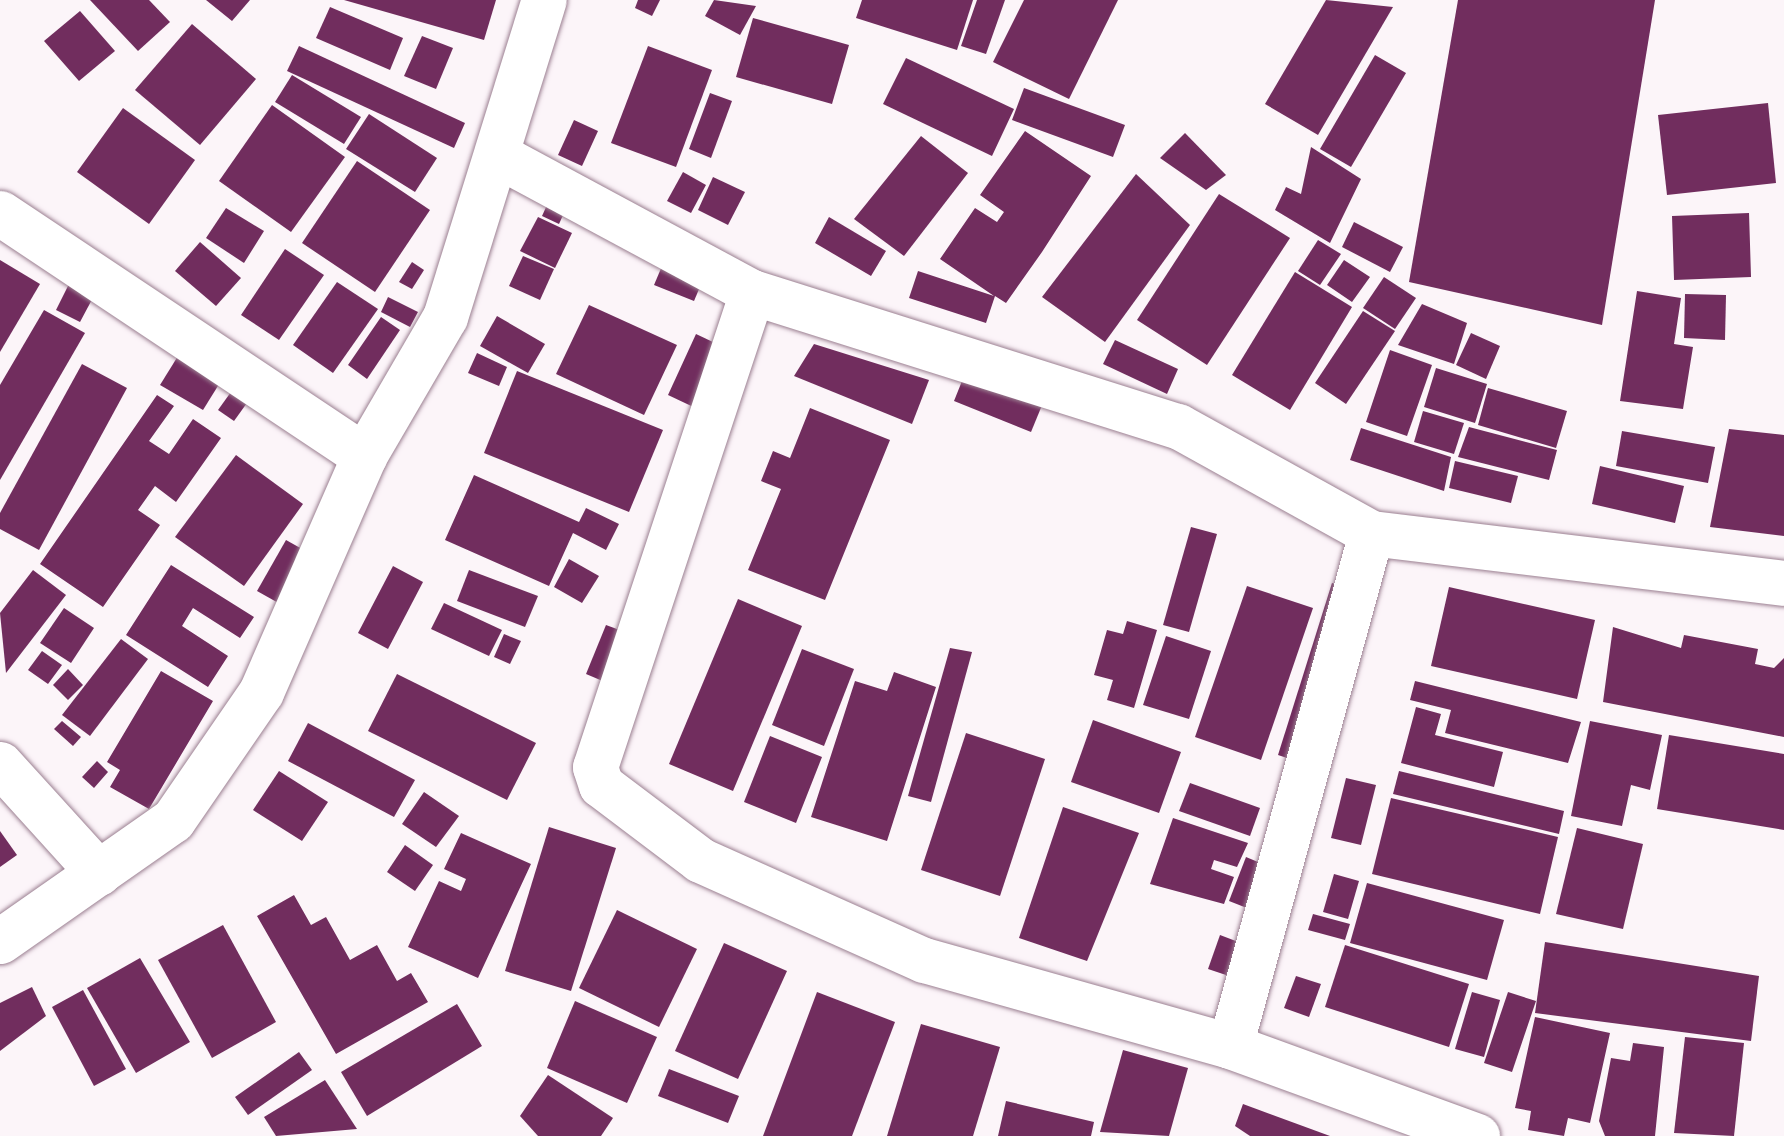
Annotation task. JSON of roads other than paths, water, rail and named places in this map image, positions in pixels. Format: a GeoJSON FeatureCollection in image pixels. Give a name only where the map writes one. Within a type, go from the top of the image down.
{"type":"FeatureCollection","features":[{"type":"Feature","properties":{"kind":"street"},"geometry":{"type":"LineString","coordinates":[[0,941],[173,820],[261,692],[364,456],[446,317],[501,157],[544,0]]}},
{"type":"Feature","properties":{"kind":"street"},"geometry":{"type":"LineString","coordinates":[[501,157],[752,292],[1178,426],[1371,533],[1784,583]]}},
{"type":"Feature","properties":{"kind":"street"},"geometry":{"type":"LineString","coordinates":[[0,213],[364,456]]}},
{"type":"Feature","properties":{"kind":"street"},"geometry":{"type":"LineString","coordinates":[[752,292],[595,766],[601,785],[700,860],[924,960],[1230,1046],[1477,1136]]}},
{"type":"Feature","properties":{"kind":"street"},"geometry":{"type":"LineString","coordinates":[[1230,1046],[1371,533]]}},
{"type":"Feature","properties":{"kind":"street"},"geometry":{"type":"LineString","coordinates":[[0,764],[98,873]]}}]}
